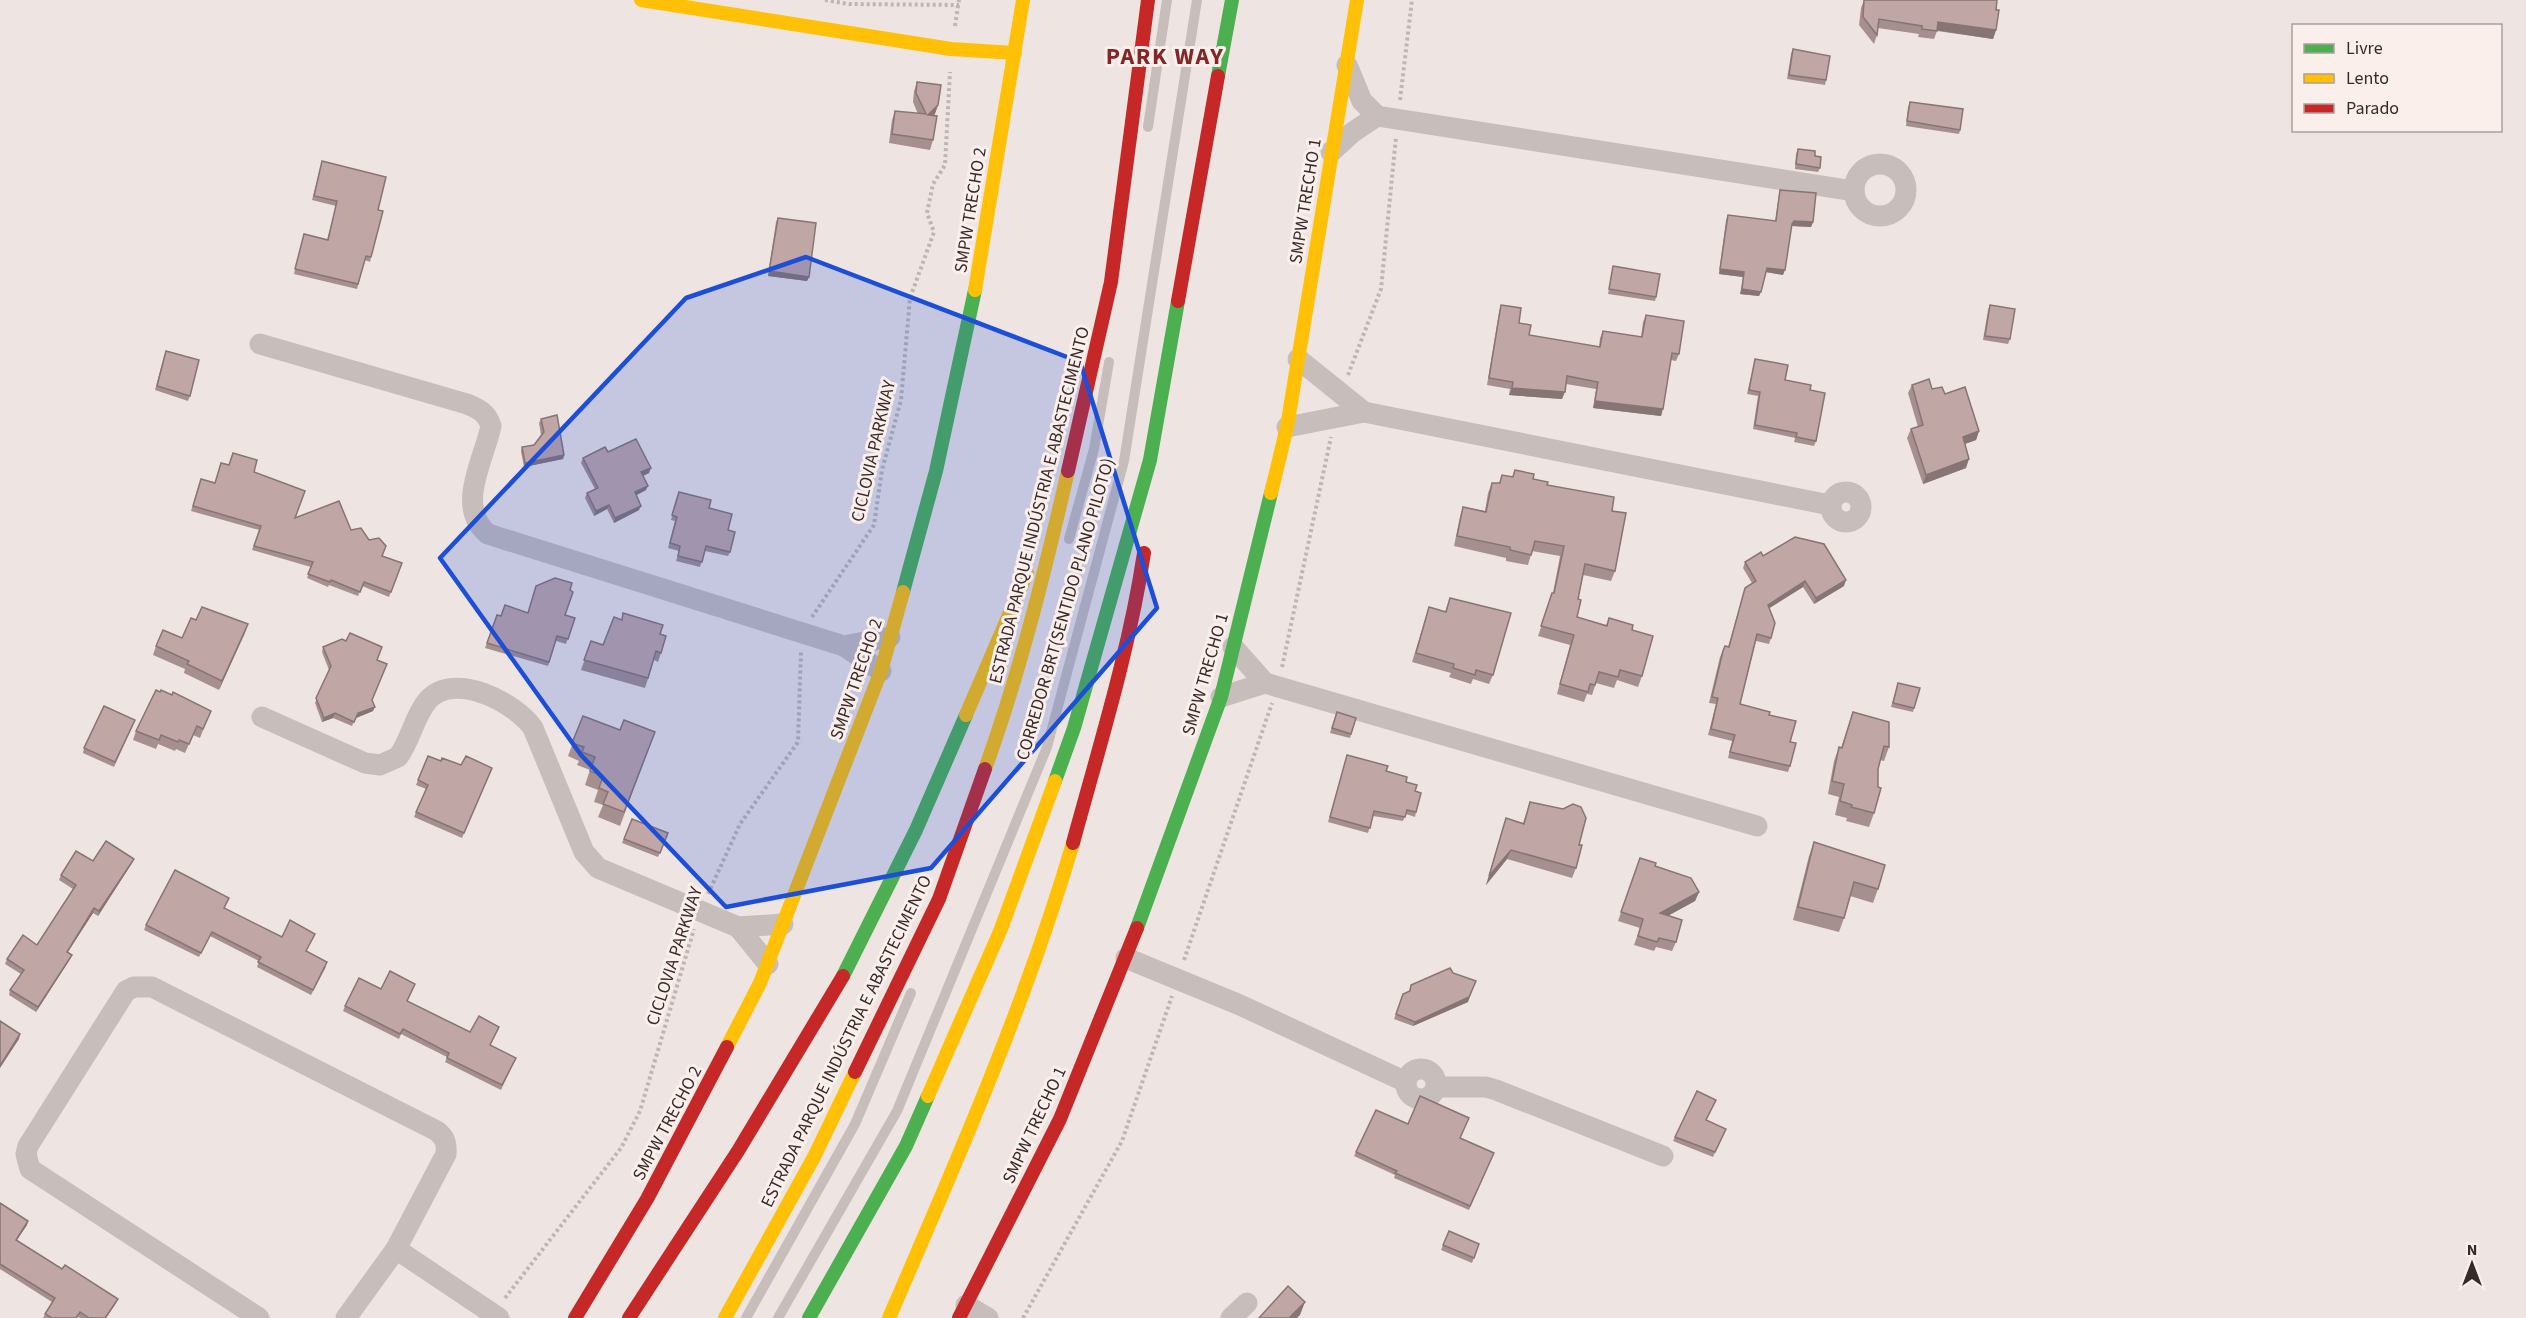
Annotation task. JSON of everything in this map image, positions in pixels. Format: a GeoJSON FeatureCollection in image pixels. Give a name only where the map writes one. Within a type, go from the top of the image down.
{"type":"FeatureCollection","features":[{"type":"Feature","properties":{"kind":"main road"},"geometry":{"type":"LineString","coordinates":[[640,0],[951,49],[1015,53]]}},
{"type":"Feature","properties":{"kind":"main road","name":"SMPW TRECHO 2"},"geometry":{"type":"LineString","coordinates":[[575,1318],[647,1199],[768,964],[881,671],[936,471],[970,318],[1023,0]]}},
{"type":"Feature","properties":{"kind":"main road","name":"ESTRADA PARQUE INDÚSTRIA E ABASTECIMENTO"},"geometry":{"type":"LineString","coordinates":[[725,1318],[814,1158],[939,899],[1007,708],[1052,541],[1111,282],[1148,0]]}},
{"type":"Feature","properties":{"kind":"main road"},"geometry":{"type":"LineString","coordinates":[[809,1318],[906,1146],[1001,929],[1074,728],[1150,460],[1232,0]]}},
{"type":"Feature","properties":{"kind":"main road","name":"SMPW TRECHO 1"},"geometry":{"type":"LineString","coordinates":[[963,1312],[1060,1119],[1126,958],[1221,697],[1287,427],[1357,0]]}},
{"type":"Feature","properties":{"kind":"main road"},"geometry":{"type":"LineString","coordinates":[[1148,515],[1150,460]]}},
{"type":"Feature","properties":{"kind":"main road"},"geometry":{"type":"LineString","coordinates":[[889,1318],[942,1196],[1023,991],[1072,846],[1120,670],[1137,598],[1146,536]]}},
{"type":"Feature","properties":{"kind":"main road"},"geometry":{"type":"LineString","coordinates":[[629,1318],[777,1090],[842,978],[917,829],[953,750],[1027,573],[1052,541]]}},
{"type":"Feature","properties":{"kind":"street"},"geometry":{"type":"LineString","coordinates":[[1346,62],[1362,101],[1377,116],[1854,191]]}},
{"type":"Feature","properties":{"kind":"street"},"geometry":{"type":"LineString","coordinates":[[1331,152],[1353,132],[1377,116]]}},
{"type":"Feature","properties":{"kind":"street"},"geometry":{"type":"LineString","coordinates":[[260,344],[467,404],[482,411],[489,419],[491,426],[471,503],[473,516],[478,526],[488,534],[844,646],[881,671]]}},
{"type":"Feature","properties":{"kind":"street"},"geometry":{"type":"LineString","coordinates":[[1298,359],[1364,412]]}},
{"type":"Feature","properties":{"kind":"street"},"geometry":{"type":"LineString","coordinates":[[1287,427],[1364,412],[1830,504]]}},
{"type":"Feature","properties":{"kind":"street"},"geometry":{"type":"LineString","coordinates":[[844,646],[890,637]]}},
{"type":"Feature","properties":{"kind":"street"},"geometry":{"type":"LineString","coordinates":[[1233,647],[1265,683],[1757,826]]}},
{"type":"Feature","properties":{"kind":"street"},"geometry":{"type":"LineString","coordinates":[[1221,697],[1265,683]]}},
{"type":"Feature","properties":{"kind":"street"},"geometry":{"type":"LineString","coordinates":[[262,717],[365,763],[380,765],[398,757],[423,706],[435,693],[460,688],[482,692],[509,706],[526,718],[533,728],[576,833],[590,860],[598,868],[738,927],[783,924]]}},
{"type":"Feature","properties":{"kind":"street"},"geometry":{"type":"LineString","coordinates":[[738,927],[768,964]]}},
{"type":"Feature","properties":{"kind":"street"},"geometry":{"type":"LineString","coordinates":[[1126,958],[1240,1005],[1406,1082],[1412,1072],[1424,1069],[1434,1075],[1437,1087],[1486,1087],[1496,1090],[1663,1156]]}},
{"type":"Feature","properties":{"kind":"street"},"geometry":{"type":"LineString","coordinates":[[259,1318],[30,1169],[27,1161],[28,1146],[126,991],[134,987],[152,987],[437,1131],[444,1137],[447,1145],[446,1154],[396,1248],[346,1318]]}},
{"type":"Feature","properties":{"kind":"street"},"geometry":{"type":"LineString","coordinates":[[396,1248],[496,1316]]}},
{"type":"Feature","properties":{"kind":"street"},"geometry":{"type":"LineString","coordinates":[[1231,1318],[1247,1303]]}},
{"type":"Feature","properties":{"kind":"street"},"geometry":{"type":"LineString","coordinates":[[963,1312],[988,1318]]}},
{"type":"Feature","properties":{"kind":"lane"},"geometry":{"type":"LineString","coordinates":[[1146,135],[1167,0]]}},
{"type":"Feature","properties":{"kind":"lane","name":"CORREDOR BRT(SENTIDO PLANO PILOTO)"},"geometry":{"type":"LineString","coordinates":[[778,1318],[897,1111],[1047,747],[1124,461],[1197,0]]}},
{"type":"Feature","properties":{"kind":"lane"},"geometry":{"type":"LineString","coordinates":[[1120,297],[1124,274]]}},
{"type":"Feature","properties":{"kind":"lane"},"geometry":{"type":"LineString","coordinates":[[1067,546],[1094,449],[1110,356]]}},
{"type":"Feature","properties":{"kind":"lane"},"geometry":{"type":"LineString","coordinates":[[945,915],[1036,645]]}},
{"type":"Feature","properties":{"kind":"lane"},"geometry":{"type":"LineString","coordinates":[[746,1318],[855,1124],[918,977]]}},
{"type":"Feature","properties":{"kind":"path"},"geometry":{"type":"LineString","coordinates":[[825,0],[849,4],[959,3]]}},
{"type":"Feature","properties":{"kind":"path","name":"CICLOVIA PARKWAY"},"geometry":{"type":"LineString","coordinates":[[496,1316],[621,1148],[640,1111],[699,912],[740,824],[798,742],[802,633],[874,525],[882,470],[901,400],[910,298],[934,232],[927,213],[933,184],[945,165],[951,49],[959,3]]}},
{"type":"Feature","properties":{"kind":"highlighted area"},"geometry":{"type":"Polygon","coordinates":[[[806,257],[1080,362],[1157,608],[931,868],[726,907],[581,755],[440,558],[686,298],[806,257]]]}},
{"type":"Feature","properties":{"kind":"building"},"geometry":{"type":"Polygon","coordinates":[[[1864,0],[1997,0],[1996,10],[1999,10],[1996,30],[1938,22],[1937,31],[1922,29],[1922,26],[1879,19],[1877,35],[1863,17],[1864,0]]]}},
{"type":"Feature","properties":{"kind":"building"},"geometry":{"type":"Polygon","coordinates":[[[1793,49],[1830,56],[1826,80],[1789,75],[1793,49]]]}},
{"type":"Feature","properties":{"kind":"building"},"geometry":{"type":"Polygon","coordinates":[[[917,82],[941,85],[938,105],[928,115],[937,116],[933,140],[892,134],[895,111],[926,114],[916,93],[917,82]]]}},
{"type":"Feature","properties":{"kind":"building"},"geometry":{"type":"Polygon","coordinates":[[[1910,102],[1963,109],[1960,130],[1907,121],[1910,102]]]}},
{"type":"Feature","properties":{"kind":"building"},"geometry":{"type":"Polygon","coordinates":[[[1798,149],[1815,151],[1815,156],[1821,157],[1820,168],[1796,164],[1798,149]]]}},
{"type":"Feature","properties":{"kind":"building"},"geometry":{"type":"Polygon","coordinates":[[[322,161],[386,177],[378,210],[383,211],[371,257],[366,256],[358,284],[295,269],[304,234],[328,240],[337,201],[314,196],[322,161]]]}},
{"type":"Feature","properties":{"kind":"building"},"geometry":{"type":"Polygon","coordinates":[[[1780,190],[1816,193],[1813,222],[1794,221],[1792,224],[1785,270],[1767,268],[1761,292],[1742,289],[1744,272],[1720,269],[1728,215],[1776,221],[1780,190]]]}},
{"type":"Feature","properties":{"kind":"building"},"geometry":{"type":"Polygon","coordinates":[[[778,218],[816,223],[809,277],[769,271],[778,218]]]}},
{"type":"Feature","properties":{"kind":"building"},"geometry":{"type":"Polygon","coordinates":[[[1613,266],[1660,274],[1656,297],[1609,289],[1613,266]]]}},
{"type":"Feature","properties":{"kind":"building"},"geometry":{"type":"Polygon","coordinates":[[[1501,305],[1521,308],[1519,323],[1531,325],[1529,335],[1600,347],[1603,331],[1642,337],[1646,315],[1684,321],[1679,354],[1672,353],[1663,409],[1595,401],[1598,382],[1567,376],[1565,392],[1512,388],[1513,382],[1489,378],[1501,305]]]}},
{"type":"Feature","properties":{"kind":"building"},"geometry":{"type":"Polygon","coordinates":[[[1990,305],[2015,309],[2010,339],[1985,336],[1990,305]]]}},
{"type":"Feature","properties":{"kind":"building"},"geometry":{"type":"Polygon","coordinates":[[[166,351],[199,360],[190,396],[157,386],[166,351]]]}},
{"type":"Feature","properties":{"kind":"building"},"geometry":{"type":"Polygon","coordinates":[[[1755,359],[1788,365],[1785,380],[1811,385],[1810,390],[1825,393],[1816,441],[1796,437],[1797,433],[1755,425],[1760,392],[1749,390],[1755,359]]]}},
{"type":"Feature","properties":{"kind":"building"},"geometry":{"type":"Polygon","coordinates":[[[1929,379],[1932,389],[1942,387],[1945,394],[1965,387],[1979,431],[1963,437],[1969,459],[1926,475],[1911,429],[1923,425],[1912,385],[1929,379]]]}},
{"type":"Feature","properties":{"kind":"building"},"geometry":{"type":"Polygon","coordinates":[[[557,415],[564,455],[525,463],[522,447],[534,445],[544,432],[541,419],[557,415]]]}},
{"type":"Feature","properties":{"kind":"building"},"geometry":{"type":"Polygon","coordinates":[[[636,439],[651,468],[641,472],[648,486],[635,492],[641,506],[615,518],[609,505],[596,511],[587,493],[598,488],[583,458],[605,447],[608,452],[636,439]]]}},
{"type":"Feature","properties":{"kind":"building"},"geometry":{"type":"Polygon","coordinates":[[[233,453],[257,460],[254,472],[305,491],[295,518],[339,501],[351,530],[361,528],[369,540],[379,538],[386,546],[382,556],[402,563],[391,592],[364,582],[360,592],[331,580],[330,582],[308,574],[313,562],[254,546],[261,526],[193,506],[201,479],[215,483],[221,463],[229,465],[233,453]]]}},
{"type":"Feature","properties":{"kind":"building"},"geometry":{"type":"Polygon","coordinates":[[[1515,470],[1534,474],[1533,479],[1548,482],[1547,485],[1614,497],[1612,511],[1626,513],[1615,571],[1585,564],[1577,617],[1607,626],[1609,618],[1633,625],[1632,630],[1653,636],[1642,676],[1620,670],[1618,677],[1599,672],[1595,685],[1590,684],[1588,692],[1560,684],[1574,635],[1541,626],[1552,593],[1554,593],[1564,546],[1535,541],[1531,555],[1510,550],[1510,547],[1457,536],[1463,507],[1486,512],[1492,483],[1500,483],[1502,475],[1513,477],[1515,470]]]}},
{"type":"Feature","properties":{"kind":"building"},"geometry":{"type":"Polygon","coordinates":[[[679,492],[711,500],[709,508],[732,514],[728,530],[735,532],[730,552],[706,546],[702,562],[678,556],[680,546],[670,543],[677,517],[672,515],[679,492]]]}},
{"type":"Feature","properties":{"kind":"building"},"geometry":{"type":"Polygon","coordinates":[[[1795,537],[1824,544],[1846,580],[1816,598],[1805,581],[1768,605],[1775,623],[1771,638],[1757,634],[1740,704],[1770,712],[1769,715],[1796,721],[1790,742],[1796,743],[1790,766],[1730,752],[1735,735],[1711,729],[1718,698],[1712,697],[1723,651],[1725,646],[1729,647],[1745,588],[1756,581],[1745,562],[1761,552],[1763,556],[1795,537]]]}},
{"type":"Feature","properties":{"kind":"building"},"geometry":{"type":"Polygon","coordinates":[[[555,578],[572,583],[570,590],[573,592],[565,615],[575,618],[568,639],[557,636],[549,662],[487,643],[497,615],[501,616],[505,605],[528,613],[536,586],[555,578]]]}},
{"type":"Feature","properties":{"kind":"building"},"geometry":{"type":"Polygon","coordinates":[[[1450,598],[1511,613],[1493,675],[1476,670],[1475,675],[1453,668],[1454,664],[1416,653],[1429,607],[1446,612],[1450,598]]]}},
{"type":"Feature","properties":{"kind":"building"},"geometry":{"type":"Polygon","coordinates":[[[202,607],[248,624],[222,681],[187,664],[189,661],[156,646],[163,630],[182,638],[191,618],[196,620],[202,607]]]}},
{"type":"Feature","properties":{"kind":"building"},"geometry":{"type":"Polygon","coordinates":[[[623,613],[663,625],[660,634],[666,636],[661,653],[656,651],[648,678],[584,660],[591,641],[603,645],[614,617],[622,620],[623,613]]]}},
{"type":"Feature","properties":{"kind":"building"},"geometry":{"type":"Polygon","coordinates":[[[350,633],[382,647],[377,660],[387,664],[372,700],[375,707],[358,713],[354,722],[335,713],[324,718],[316,698],[331,666],[323,647],[342,639],[346,641],[350,633]]]}},
{"type":"Feature","properties":{"kind":"building"},"geometry":{"type":"Polygon","coordinates":[[[1898,683],[1920,688],[1914,708],[1893,703],[1898,683]]]}},
{"type":"Feature","properties":{"kind":"building"},"geometry":{"type":"Polygon","coordinates":[[[156,690],[172,695],[173,692],[211,711],[203,729],[197,726],[189,744],[161,735],[159,740],[136,731],[156,690]]]}},
{"type":"Feature","properties":{"kind":"building"},"geometry":{"type":"Polygon","coordinates":[[[104,706],[135,720],[115,762],[84,748],[104,706]]]}},
{"type":"Feature","properties":{"kind":"building"},"geometry":{"type":"Polygon","coordinates":[[[1337,712],[1356,718],[1351,734],[1332,728],[1337,712]]]}},
{"type":"Feature","properties":{"kind":"building"},"geometry":{"type":"Polygon","coordinates":[[[1853,712],[1889,722],[1889,747],[1884,746],[1878,769],[1878,787],[1881,788],[1874,813],[1851,807],[1852,805],[1840,801],[1844,784],[1832,781],[1839,747],[1842,748],[1853,712]]]}},
{"type":"Feature","properties":{"kind":"building"},"geometry":{"type":"Polygon","coordinates":[[[583,716],[620,730],[624,720],[655,732],[624,812],[603,804],[608,792],[599,788],[603,776],[590,771],[595,757],[582,752],[584,747],[572,743],[583,716]]]}},
{"type":"Feature","properties":{"kind":"building"},"geometry":{"type":"Polygon","coordinates":[[[1347,755],[1388,766],[1386,771],[1407,777],[1406,782],[1417,785],[1415,791],[1421,793],[1416,812],[1407,810],[1405,817],[1374,811],[1370,828],[1330,817],[1347,755]]]}},
{"type":"Feature","properties":{"kind":"building"},"geometry":{"type":"Polygon","coordinates":[[[428,756],[461,765],[466,756],[492,768],[464,833],[416,812],[428,785],[418,780],[428,756]]]}},
{"type":"Feature","properties":{"kind":"building"},"geometry":{"type":"Polygon","coordinates":[[[1530,802],[1563,809],[1573,804],[1581,807],[1586,818],[1576,868],[1511,850],[1489,876],[1506,818],[1524,824],[1530,802]]]}},
{"type":"Feature","properties":{"kind":"building"},"geometry":{"type":"Polygon","coordinates":[[[632,819],[668,833],[660,853],[624,839],[632,819]]]}},
{"type":"Feature","properties":{"kind":"building"},"geometry":{"type":"Polygon","coordinates":[[[106,841],[134,859],[99,911],[94,908],[67,952],[72,955],[38,1007],[10,990],[24,970],[7,959],[23,935],[37,945],[76,885],[61,875],[76,851],[93,861],[106,841]]]}},
{"type":"Feature","properties":{"kind":"building"},"geometry":{"type":"Polygon","coordinates":[[[1814,842],[1885,865],[1878,889],[1854,882],[1844,918],[1798,907],[1814,842]]]}},
{"type":"Feature","properties":{"kind":"building"},"geometry":{"type":"Polygon","coordinates":[[[1640,858],[1656,863],[1655,866],[1691,878],[1699,892],[1660,913],[1682,920],[1676,942],[1659,938],[1657,942],[1638,936],[1643,919],[1621,912],[1640,858]]]}},
{"type":"Feature","properties":{"kind":"building"},"geometry":{"type":"Polygon","coordinates":[[[175,870],[229,898],[224,908],[282,937],[290,920],[315,934],[306,951],[327,962],[313,990],[258,962],[261,957],[212,932],[201,953],[146,925],[175,870]]]}},
{"type":"Feature","properties":{"kind":"building"},"geometry":{"type":"Polygon","coordinates":[[[1450,968],[1453,973],[1476,981],[1469,997],[1415,1022],[1396,1014],[1403,994],[1410,991],[1411,985],[1450,968]]]}},
{"type":"Feature","properties":{"kind":"building"},"geometry":{"type":"Polygon","coordinates":[[[390,971],[415,984],[407,1001],[470,1032],[479,1016],[499,1027],[490,1045],[516,1058],[502,1085],[447,1058],[449,1053],[403,1029],[400,1034],[345,1006],[359,978],[381,989],[390,971]]]}},
{"type":"Feature","properties":{"kind":"building"},"geometry":{"type":"Polygon","coordinates":[[[0,1021],[20,1034],[0,1066],[0,1021]]]}},
{"type":"Feature","properties":{"kind":"building"},"geometry":{"type":"Polygon","coordinates":[[[1697,1091],[1716,1100],[1706,1120],[1726,1129],[1715,1152],[1675,1137],[1697,1091]]]}},
{"type":"Feature","properties":{"kind":"building"},"geometry":{"type":"Polygon","coordinates":[[[1420,1096],[1469,1118],[1460,1138],[1494,1153],[1470,1206],[1395,1173],[1397,1171],[1356,1152],[1376,1110],[1408,1124],[1420,1096]]]}},
{"type":"Feature","properties":{"kind":"building"},"geometry":{"type":"Polygon","coordinates":[[[0,1203],[28,1221],[16,1240],[62,1269],[65,1265],[118,1299],[105,1318],[89,1318],[80,1312],[76,1318],[52,1318],[45,1314],[55,1298],[0,1264],[0,1203]]]}},
{"type":"Feature","properties":{"kind":"building"},"geometry":{"type":"Polygon","coordinates":[[[1449,1231],[1479,1244],[1474,1258],[1443,1245],[1449,1231]]]}},
{"type":"Feature","properties":{"kind":"building"},"geometry":{"type":"Polygon","coordinates":[[[1288,1286],[1305,1302],[1289,1318],[1259,1318],[1288,1286]]]}},
{"type":"Feature","properties":{"kind":"traffic: fast"},"geometry":{"type":"LineString","coordinates":[[1218,76],[1232,0]]}},
{"type":"Feature","properties":{"kind":"traffic: fast"},"geometry":{"type":"LineString","coordinates":[[903,592],[936,471],[975,290]]}},
{"type":"Feature","properties":{"kind":"traffic: fast"},"geometry":{"type":"LineString","coordinates":[[1055,781],[1074,728],[1150,460],[1178,301]]}},
{"type":"Feature","properties":{"kind":"traffic: fast"},"geometry":{"type":"LineString","coordinates":[[1137,928],[1221,697],[1271,493]]}},
{"type":"Feature","properties":{"kind":"traffic: fast"},"geometry":{"type":"LineString","coordinates":[[843,976],[916,830],[966,715]]}},
{"type":"Feature","properties":{"kind":"traffic: fast"},"geometry":{"type":"LineString","coordinates":[[809,1318],[906,1146],[928,1096]]}},
{"type":"Feature","properties":{"kind":"traffic: slow"},"geometry":{"type":"LineString","coordinates":[[641,0],[951,49],[1015,53]]}},
{"type":"Feature","properties":{"kind":"traffic: slow"},"geometry":{"type":"LineString","coordinates":[[975,290],[1023,0]]}},
{"type":"Feature","properties":{"kind":"traffic: slow"},"geometry":{"type":"LineString","coordinates":[[1271,493],[1287,427],[1357,0]]}},
{"type":"Feature","properties":{"kind":"traffic: slow"},"geometry":{"type":"LineString","coordinates":[[985,769],[1010,696],[1031,621],[1068,471]]}},
{"type":"Feature","properties":{"kind":"traffic: slow"},"geometry":{"type":"LineString","coordinates":[[966,715],[1027,573]]}},
{"type":"Feature","properties":{"kind":"traffic: slow"},"geometry":{"type":"LineString","coordinates":[[727,1047],[760,983],[881,671],[903,592]]}},
{"type":"Feature","properties":{"kind":"traffic: slow"},"geometry":{"type":"LineString","coordinates":[[928,1096],[1001,929],[1055,781]]}},
{"type":"Feature","properties":{"kind":"traffic: slow"},"geometry":{"type":"LineString","coordinates":[[889,1318],[988,1084],[1033,964],[1073,843]]}},
{"type":"Feature","properties":{"kind":"traffic: slow"},"geometry":{"type":"LineString","coordinates":[[725,1318],[814,1157],[855,1072]]}},
{"type":"Feature","properties":{"kind":"traffic: jam"},"geometry":{"type":"LineString","coordinates":[[1068,471],[1111,282],[1148,0]]}},
{"type":"Feature","properties":{"kind":"traffic: jam"},"geometry":{"type":"LineString","coordinates":[[1178,301],[1218,76]]}},
{"type":"Feature","properties":{"kind":"traffic: jam"},"geometry":{"type":"LineString","coordinates":[[1073,843],[1122,663],[1144,553]]}},
{"type":"Feature","properties":{"kind":"traffic: jam"},"geometry":{"type":"LineString","coordinates":[[855,1072],[939,899],[985,769]]}},
{"type":"Feature","properties":{"kind":"traffic: jam"},"geometry":{"type":"LineString","coordinates":[[959,1318],[1060,1119],[1137,928]]}},
{"type":"Feature","properties":{"kind":"traffic: jam"},"geometry":{"type":"LineString","coordinates":[[629,1318],[738,1151],[843,976]]}},
{"type":"Feature","properties":{"kind":"traffic: jam"},"geometry":{"type":"LineString","coordinates":[[575,1318],[647,1199],[727,1047]]}},
{"type":"Feature","properties":{"kind":"district","name":"PARK WAY"},"geometry":{"type":"Point","coordinates":[1165,56]}}]}
